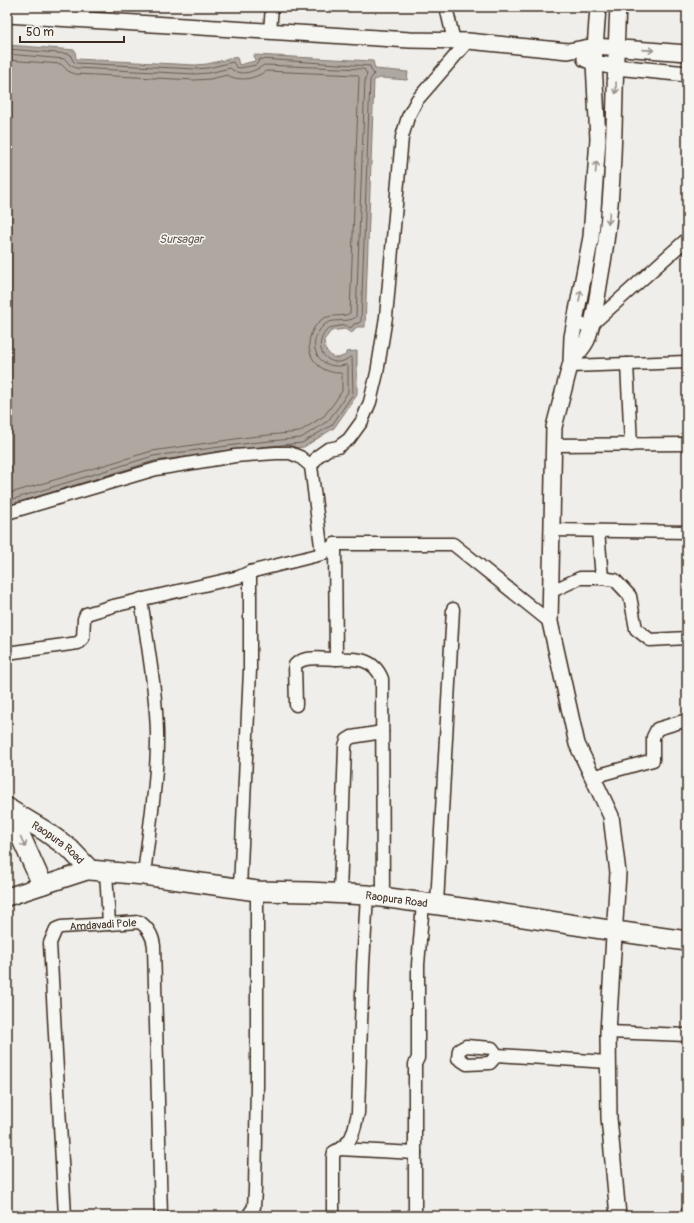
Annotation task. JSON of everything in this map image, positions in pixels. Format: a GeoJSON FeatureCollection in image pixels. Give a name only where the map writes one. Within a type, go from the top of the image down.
{"type":"FeatureCollection","features":[{"type":"Feature","properties":{"kind":"main road","name":"Raopura Road"},"geometry":{"type":"LineString","coordinates":[[8,808],[45,831],[98,871],[144,875],[248,890],[375,896],[616,932],[687,941]]}},
{"type":"Feature","properties":{"kind":"main road"},"geometry":{"type":"LineString","coordinates":[[8,808],[42,884]]}},
{"type":"Feature","properties":{"kind":"main road"},"geometry":{"type":"LineString","coordinates":[[7,897],[42,884],[98,871]]}},
{"type":"Feature","properties":{"kind":"street"},"geometry":{"type":"LineString","coordinates":[[270,31],[272,7]]}},
{"type":"Feature","properties":{"kind":"street"},"geometry":{"type":"LineString","coordinates":[[446,7],[461,41]]}},
{"type":"Feature","properties":{"kind":"street"},"geometry":{"type":"LineString","coordinates":[[598,7],[594,63],[598,139],[591,237],[576,323],[572,337],[571,364],[554,428],[550,622],[577,744],[611,816],[618,873],[616,932],[608,1032],[609,1118],[618,1216]]}},
{"type":"Feature","properties":{"kind":"street"},"geometry":{"type":"LineString","coordinates":[[571,364],[586,341],[595,307],[606,244],[611,187],[618,7]]}},
{"type":"Feature","properties":{"kind":"street"},"geometry":{"type":"LineString","coordinates":[[7,15],[50,12],[270,31],[410,40],[461,41],[568,51],[595,46],[687,53]]}},
{"type":"Feature","properties":{"kind":"street"},"geometry":{"type":"LineString","coordinates":[[322,554],[311,466],[318,456],[328,449],[338,447],[349,439],[362,421],[369,406],[377,374],[386,317],[402,137],[408,117],[417,100],[461,41]]}},
{"type":"Feature","properties":{"kind":"street"},"geometry":{"type":"LineString","coordinates":[[568,51],[594,63],[616,67],[687,74]]}},
{"type":"Feature","properties":{"kind":"street"},"geometry":{"type":"LineString","coordinates":[[590,326],[687,239]]}},
{"type":"Feature","properties":{"kind":"street"},"geometry":{"type":"LineString","coordinates":[[576,323],[590,326]]}},
{"type":"Feature","properties":{"kind":"street"},"geometry":{"type":"LineString","coordinates":[[571,364],[687,362]]}},
{"type":"Feature","properties":{"kind":"street"},"geometry":{"type":"LineString","coordinates":[[627,364],[631,444]]}},
{"type":"Feature","properties":{"kind":"street"},"geometry":{"type":"LineString","coordinates":[[553,445],[687,444]]}},
{"type":"Feature","properties":{"kind":"street"},"geometry":{"type":"LineString","coordinates":[[7,513],[156,469],[235,456],[276,453],[290,454],[300,457],[311,466]]}},
{"type":"Feature","properties":{"kind":"street"},"geometry":{"type":"LineString","coordinates":[[552,530],[687,532]]}},
{"type":"Feature","properties":{"kind":"street"},"geometry":{"type":"LineString","coordinates":[[598,531],[602,578]]}},
{"type":"Feature","properties":{"kind":"street"},"geometry":{"type":"LineString","coordinates":[[335,544],[336,658]]}},
{"type":"Feature","properties":{"kind":"street"},"geometry":{"type":"LineString","coordinates":[[7,653],[78,642],[83,638],[84,619],[86,614],[141,599],[239,577],[250,572],[322,554],[335,544],[453,544],[550,622]]}},
{"type":"Feature","properties":{"kind":"street"},"geometry":{"type":"LineString","coordinates":[[248,1216],[254,1207],[257,1086],[248,890],[250,572]]}},
{"type":"Feature","properties":{"kind":"street"},"geometry":{"type":"LineString","coordinates":[[550,592],[580,578],[602,578],[615,580],[630,596],[636,629],[650,640],[687,638]]}},
{"type":"Feature","properties":{"kind":"street"},"geometry":{"type":"LineString","coordinates":[[141,599],[154,694],[157,731],[157,765],[144,875]]}},
{"type":"Feature","properties":{"kind":"street"},"geometry":{"type":"LineString","coordinates":[[415,1216],[415,1064],[418,1058],[418,965],[430,904],[453,609]]}},
{"type":"Feature","properties":{"kind":"street"},"geometry":{"type":"LineString","coordinates":[[296,705],[296,665],[299,661],[306,659],[347,658],[368,662],[375,666],[382,679],[382,732],[375,896],[362,965],[358,1113],[353,1132],[348,1143],[334,1152],[333,1216]]}},
{"type":"Feature","properties":{"kind":"street"},"geometry":{"type":"LineString","coordinates":[[592,777],[654,760],[653,737],[657,729],[687,720]]}},
{"type":"Feature","properties":{"kind":"street"},"geometry":{"type":"LineString","coordinates":[[340,894],[345,746],[347,740],[352,737],[382,732]]}},
{"type":"Feature","properties":{"kind":"street"},"geometry":{"type":"LineString","coordinates":[[98,871],[109,924]]}},
{"type":"Feature","properties":{"kind":"street","name":"Amdavadi Pole"},"geometry":{"type":"LineString","coordinates":[[65,1216],[50,943],[56,929],[61,927],[140,922],[146,926],[153,940],[161,1216]]}},
{"type":"Feature","properties":{"kind":"street"},"geometry":{"type":"LineString","coordinates":[[608,1032],[687,1035]]}},
{"type":"Feature","properties":{"kind":"street"},"geometry":{"type":"LineString","coordinates":[[497,1055],[608,1062]]}},
{"type":"Feature","properties":{"kind":"street"},"geometry":{"type":"LineString","coordinates":[[340,1149],[416,1153]]}},
{"type":"Feature","properties":{"kind":"shaded area"},"geometry":{"type":"Polygon","coordinates":[[[168,7],[262,7],[261,12],[168,7]]]}},
{"type":"Feature","properties":{"kind":"water","name":"Sursagar"},"geometry":{"type":"Polygon","coordinates":[[[7,45],[75,50],[76,59],[195,65],[207,64],[237,57],[239,65],[255,61],[254,55],[373,61],[375,69],[408,72],[407,80],[381,78],[374,80],[365,327],[356,327],[351,333],[345,329],[331,331],[324,340],[325,349],[332,357],[338,358],[346,355],[346,352],[357,351],[357,395],[334,428],[304,447],[251,452],[7,510],[7,45]]]}}]}
